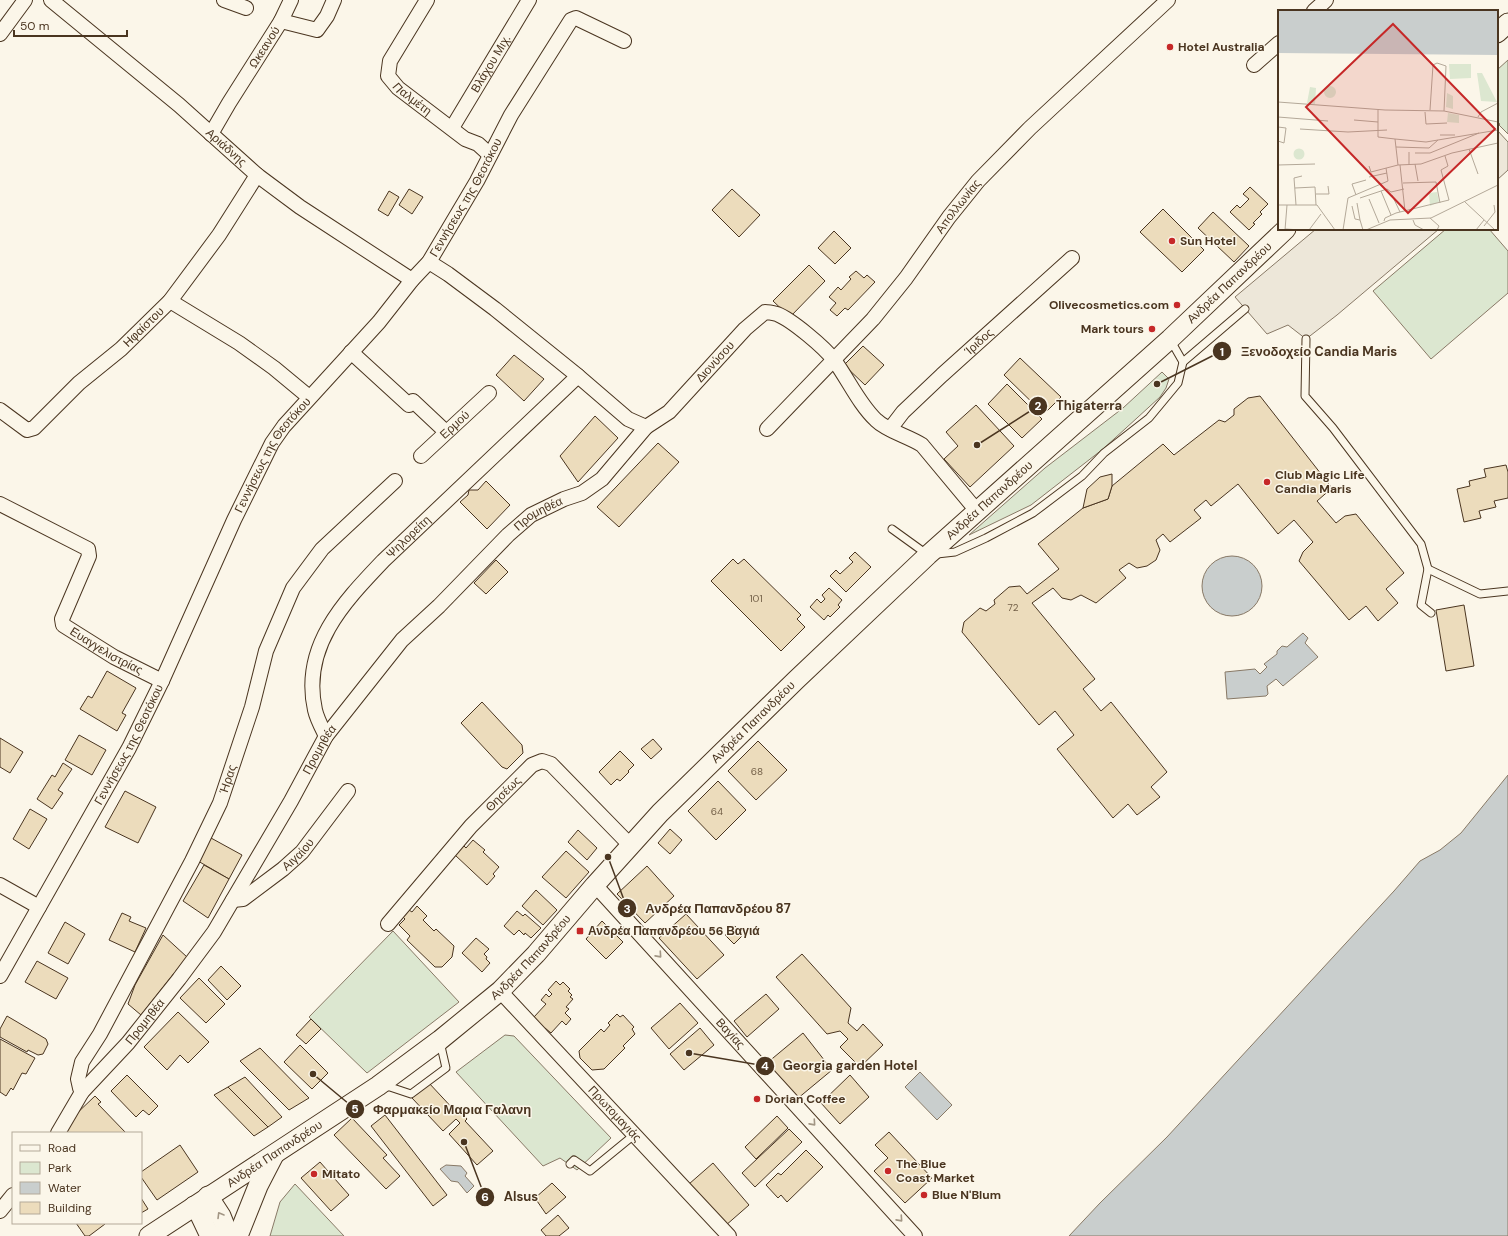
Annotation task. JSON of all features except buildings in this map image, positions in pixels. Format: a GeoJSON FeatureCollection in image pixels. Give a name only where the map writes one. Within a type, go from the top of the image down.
{"type":"FeatureCollection","features":[{"type":"Feature","properties":{"kind":"main road"},"geometry":{"type":"LineString","coordinates":[[1498,32],[1508,23]]}},
{"type":"Feature","properties":{"kind":"main road","name":"Ανδρέα Παπανδρέου"},"geometry":{"type":"LineString","coordinates":[[150,1235],[201,1201],[274,1162],[440,1040],[500,992],[536,954],[595,884],[660,813],[796,680],[928,555],[1170,339],[1285,230]]}},
{"type":"Feature","properties":{"kind":"main road"},"geometry":{"type":"LineString","coordinates":[[238,1236],[258,1186],[274,1162]]}},
{"type":"Feature","properties":{"kind":"main road"},"geometry":{"type":"LineString","coordinates":[[201,1201],[200,1215],[210,1236]]}},
{"type":"Feature","properties":{"kind":"main road"},"geometry":{"type":"LineString","coordinates":[[201,1201],[221,1216],[229,1236]]}},
{"type":"Feature","properties":{"kind":"main road"},"geometry":{"type":"LineString","coordinates":[[150,1235],[172,1236]]}},
{"type":"Feature","properties":{"kind":"street"},"geometry":{"type":"LineString","coordinates":[[0,34],[25,0]]}},
{"type":"Feature","properties":{"kind":"street","name":"Αριάδνης"},"geometry":{"type":"LineString","coordinates":[[51,0],[179,105],[257,175],[300,207],[412,280]]}},
{"type":"Feature","properties":{"kind":"street"},"geometry":{"type":"LineString","coordinates":[[224,0],[246,8]]}},
{"type":"Feature","properties":{"kind":"street"},"geometry":{"type":"LineString","coordinates":[[281,21],[291,0]]}},
{"type":"Feature","properties":{"kind":"street","name":"Ωκεανού"},"geometry":{"type":"LineString","coordinates":[[211,134],[228,102],[281,21],[317,30],[327,16],[334,0]]}},
{"type":"Feature","properties":{"kind":"street","name":"Παλμέτη"},"geometry":{"type":"LineString","coordinates":[[427,0],[390,61],[388,76],[398,88],[465,139],[478,144],[490,155]]}},
{"type":"Feature","properties":{"kind":"street","name":"Βλάχου Μιχ."},"geometry":{"type":"LineString","coordinates":[[452,128],[529,0]]}},
{"type":"Feature","properties":{"kind":"street","name":"Απολλωνίας"},"geometry":{"type":"LineString","coordinates":[[767,429],[873,319],[906,278],[949,217],[978,181],[1030,128],[1168,0]]}},
{"type":"Feature","properties":{"kind":"street"},"geometry":{"type":"LineString","coordinates":[[1315,10],[1326,0]]}},
{"type":"Feature","properties":{"kind":"street","name":"Γεννήσεως της Θεοτόκου"},"geometry":{"type":"LineString","coordinates":[[0,976],[129,748],[162,681],[225,539],[272,443],[284,426],[309,397],[379,322],[412,280],[429,262],[477,181],[511,115],[570,20],[576,18],[624,41]]}},
{"type":"Feature","properties":{"kind":"street"},"geometry":{"type":"LineString","coordinates":[[1254,66],[1278,44]]}},
{"type":"Feature","properties":{"kind":"street","name":"Ηφαίστου"},"geometry":{"type":"LineString","coordinates":[[0,410],[27,430],[34,428],[79,383],[121,349],[170,301],[219,235],[257,175]]}},
{"type":"Feature","properties":{"kind":"street","name":"Ίριδος"},"geometry":{"type":"LineString","coordinates":[[890,430],[903,412],[942,375],[1072,258]]}},
{"type":"Feature","properties":{"kind":"street"},"geometry":{"type":"LineString","coordinates":[[429,262],[448,274],[495,309],[578,376],[628,419],[646,427]]}},
{"type":"Feature","properties":{"kind":"street"},"geometry":{"type":"LineString","coordinates":[[170,301],[238,343],[274,368],[309,397]]}},
{"type":"Feature","properties":{"kind":"street","name":"Διονύσου"},"geometry":{"type":"LineString","coordinates":[[646,427],[669,412],[745,329],[765,312],[778,314],[795,325],[833,359],[867,410],[877,421],[890,430],[911,438],[922,445],[977,510]]}},
{"type":"Feature","properties":{"kind":"street"},"geometry":{"type":"LineString","coordinates":[[351,352],[409,405],[413,401],[446,432]]}},
{"type":"Feature","properties":{"kind":"street","name":"Ψηλορείτη"},"geometry":{"type":"LineString","coordinates":[[326,736],[315,711],[313,668],[320,642],[334,619],[363,582],[383,561],[578,376]]}},
{"type":"Feature","properties":{"kind":"street","name":"Ερμού"},"geometry":{"type":"LineString","coordinates":[[421,456],[489,393]]}},
{"type":"Feature","properties":{"kind":"street","name":"Προμηθέα"},"geometry":{"type":"LineString","coordinates":[[59,1132],[82,1092],[128,1043],[214,932],[291,801],[326,736],[402,640],[439,606],[508,535],[531,515],[564,499],[582,493],[602,479],[646,427]]}},
{"type":"Feature","properties":{"kind":"street","name":"Ήρας"},"geometry":{"type":"LineString","coordinates":[[82,1092],[78,1079],[82,1062],[100,1034],[199,847],[216,810],[243,735],[260,678],[266,650],[293,588],[322,549],[395,481]]}},
{"type":"Feature","properties":{"kind":"street","name":"Ευαγγελιστρίας"},"geometry":{"type":"LineString","coordinates":[[0,504],[88,549],[89,556],[62,619],[63,625],[114,657],[162,681]]}},
{"type":"Feature","properties":{"kind":"street","name":"Θησέως"},"geometry":{"type":"LineString","coordinates":[[388,924],[471,826],[532,765],[542,761],[551,764],[630,845]]}},
{"type":"Feature","properties":{"kind":"street","name":"Αιγαίου"},"geometry":{"type":"LineString","coordinates":[[233,900],[243,899],[294,860],[302,852],[348,791]]}},
{"type":"Feature","properties":{"kind":"street","name":"Βαγίας"},"geometry":{"type":"LineString","coordinates":[[595,884],[915,1236]]}},
{"type":"Feature","properties":{"kind":"street"},"geometry":{"type":"LineString","coordinates":[[0,885],[39,906]]}},
{"type":"Feature","properties":{"kind":"street","name":"Πρωτομαγιάς"},"geometry":{"type":"LineString","coordinates":[[500,992],[729,1236]]}},
{"type":"Feature","properties":{"kind":"street"},"geometry":{"type":"LineString","coordinates":[[247,1236],[274,1162]]}},
{"type":"Feature","properties":{"kind":"street"},"geometry":{"type":"LineString","coordinates":[[0,1211],[12,1196]]}},
{"type":"Feature","properties":{"kind":"lane"},"geometry":{"type":"LineString","coordinates":[[892,529],[928,555],[955,552],[986,538],[1033,513],[1082,476],[1104,453],[1149,418],[1178,383],[1183,362],[1245,310]]}},
{"type":"Feature","properties":{"kind":"lane"},"geometry":{"type":"LineString","coordinates":[[1170,339],[1183,362]]}},
{"type":"Feature","properties":{"kind":"lane"},"geometry":{"type":"LineString","coordinates":[[1306,339],[1305,396],[1333,428],[1421,544],[1428,569],[1421,605],[1431,613]]}},
{"type":"Feature","properties":{"kind":"lane"},"geometry":{"type":"LineString","coordinates":[[1428,569],[1480,594],[1508,591]]}},
{"type":"Feature","properties":{"kind":"lane"},"geometry":{"type":"LineString","coordinates":[[378,1086],[390,1087],[411,1094],[446,1068],[441,1051],[440,1040]]}},
{"type":"Feature","properties":{"kind":"lane"},"geometry":{"type":"LineString","coordinates":[[570,1164],[574,1160],[590,1171],[634,1135]]}},
{"type":"Feature","properties":{"kind":"green space"},"geometry":{"type":"Polygon","coordinates":[[[1508,60],[1508,134],[1498,123],[1498,69],[1508,60]]]}},
{"type":"Feature","properties":{"kind":"green space"},"geometry":{"type":"Polygon","coordinates":[[[1445,230],[1490,230],[1508,251],[1508,293],[1431,359],[1373,291],[1445,230]]]}},
{"type":"Feature","properties":{"kind":"green space"},"geometry":{"type":"Polygon","coordinates":[[[1162,372],[1169,379],[1166,388],[1160,397],[1103,449],[1031,505],[969,535],[1045,468],[1123,408],[1162,372]]]}},
{"type":"Feature","properties":{"kind":"green space"},"geometry":{"type":"Polygon","coordinates":[[[393,931],[459,1002],[367,1073],[309,1017],[393,931]]]}},
{"type":"Feature","properties":{"kind":"green space"},"geometry":{"type":"Polygon","coordinates":[[[505,1035],[514,1036],[611,1138],[577,1170],[560,1158],[543,1166],[456,1072],[505,1035]]]}},
{"type":"Feature","properties":{"kind":"green space"},"geometry":{"type":"Polygon","coordinates":[[[295,1184],[344,1236],[270,1236],[280,1202],[295,1184]]]}},
{"type":"Feature","properties":{"kind":"shaded area"},"geometry":{"type":"Polygon","coordinates":[[[1498,131],[1508,142],[1508,170],[1498,179],[1498,131]]]}},
{"type":"Feature","properties":{"kind":"shaded area"},"geometry":{"type":"Polygon","coordinates":[[[1315,230],[1438,230],[1337,315],[1306,339],[1288,325],[1267,334],[1235,297],[1315,230]]]}},
{"type":"Feature","properties":{"kind":"water"},"geometry":{"type":"Polygon","coordinates":[[[1232,556],[1248,561],[1253,565],[1257,570],[1262,586],[1257,602],[1253,607],[1248,611],[1232,616],[1216,611],[1211,607],[1207,602],[1202,586],[1207,570],[1211,565],[1216,561],[1232,556]]]}},
{"type":"Feature","properties":{"kind":"water"},"geometry":{"type":"Polygon","coordinates":[[[1303,633],[1308,638],[1305,643],[1318,657],[1283,686],[1276,679],[1267,686],[1268,694],[1266,696],[1227,699],[1225,672],[1255,669],[1260,674],[1267,667],[1264,664],[1277,654],[1277,651],[1282,646],[1287,647],[1303,633]]]}},
{"type":"Feature","properties":{"kind":"water"},"geometry":{"type":"Polygon","coordinates":[[[1508,775],[1508,1236],[1069,1236],[1167,1137],[1420,861],[1440,850],[1461,833],[1508,775]]]}},
{"type":"Feature","properties":{"kind":"water"},"geometry":{"type":"Polygon","coordinates":[[[920,1072],[952,1105],[937,1120],[905,1087],[920,1072]]]}},
{"type":"Feature","properties":{"kind":"water"},"geometry":{"type":"Polygon","coordinates":[[[446,1165],[461,1166],[467,1173],[465,1176],[474,1186],[467,1193],[458,1182],[451,1181],[440,1169],[446,1165]]]}},
{"type":"Feature","properties":{"kind":"place","name":"Hotel Australia"},"geometry":{"type":"Point","coordinates":[1170,47]}},
{"type":"Feature","properties":{"kind":"place","name":"Sun Hotel"},"geometry":{"type":"Point","coordinates":[1172,241]}},
{"type":"Feature","properties":{"kind":"place","name":"Olivecosmetics.com"},"geometry":{"type":"Point","coordinates":[1177,305]}},
{"type":"Feature","properties":{"kind":"place","name":"Mark tours"},"geometry":{"type":"Point","coordinates":[1152,329]}},
{"type":"Feature","properties":{"kind":"place","name":"Ξενοδοχείο Candia Maris"},"geometry":{"type":"Point","coordinates":[1157,384]}},
{"type":"Feature","properties":{"kind":"place","name":"Thigaterra"},"geometry":{"type":"Point","coordinates":[977,445]}},
{"type":"Feature","properties":{"kind":"place","name":"Club Magic Life Candia Maris"},"geometry":{"type":"Point","coordinates":[1267,482]}},
{"type":"Feature","properties":{"kind":"place","name":"Ανδρέα Παπανδρέου 87"},"geometry":{"type":"Point","coordinates":[608,857]}},
{"type":"Feature","properties":{"kind":"place","name":"Ανδρέα Παπανδρέου 56 Βαγιά"},"geometry":{"type":"Point","coordinates":[580,931]}},
{"type":"Feature","properties":{"kind":"place","name":"Georgia garden Hotel"},"geometry":{"type":"Point","coordinates":[689,1053]}},
{"type":"Feature","properties":{"kind":"place","name":"Φαρμακείο Μαρια Γαλανη"},"geometry":{"type":"Point","coordinates":[313,1074]}},
{"type":"Feature","properties":{"kind":"place","name":"Dorian Coffee"},"geometry":{"type":"Point","coordinates":[757,1099]}},
{"type":"Feature","properties":{"kind":"place","name":"Alsus"},"geometry":{"type":"Point","coordinates":[464,1142]}},
{"type":"Feature","properties":{"kind":"place","name":"The Blue Coast Market"},"geometry":{"type":"Point","coordinates":[888,1171]}},
{"type":"Feature","properties":{"kind":"place","name":"Mitato"},"geometry":{"type":"Point","coordinates":[314,1174]}},
{"type":"Feature","properties":{"kind":"place","name":"Blue N'Blum"},"geometry":{"type":"Point","coordinates":[924,1195]}}]}
